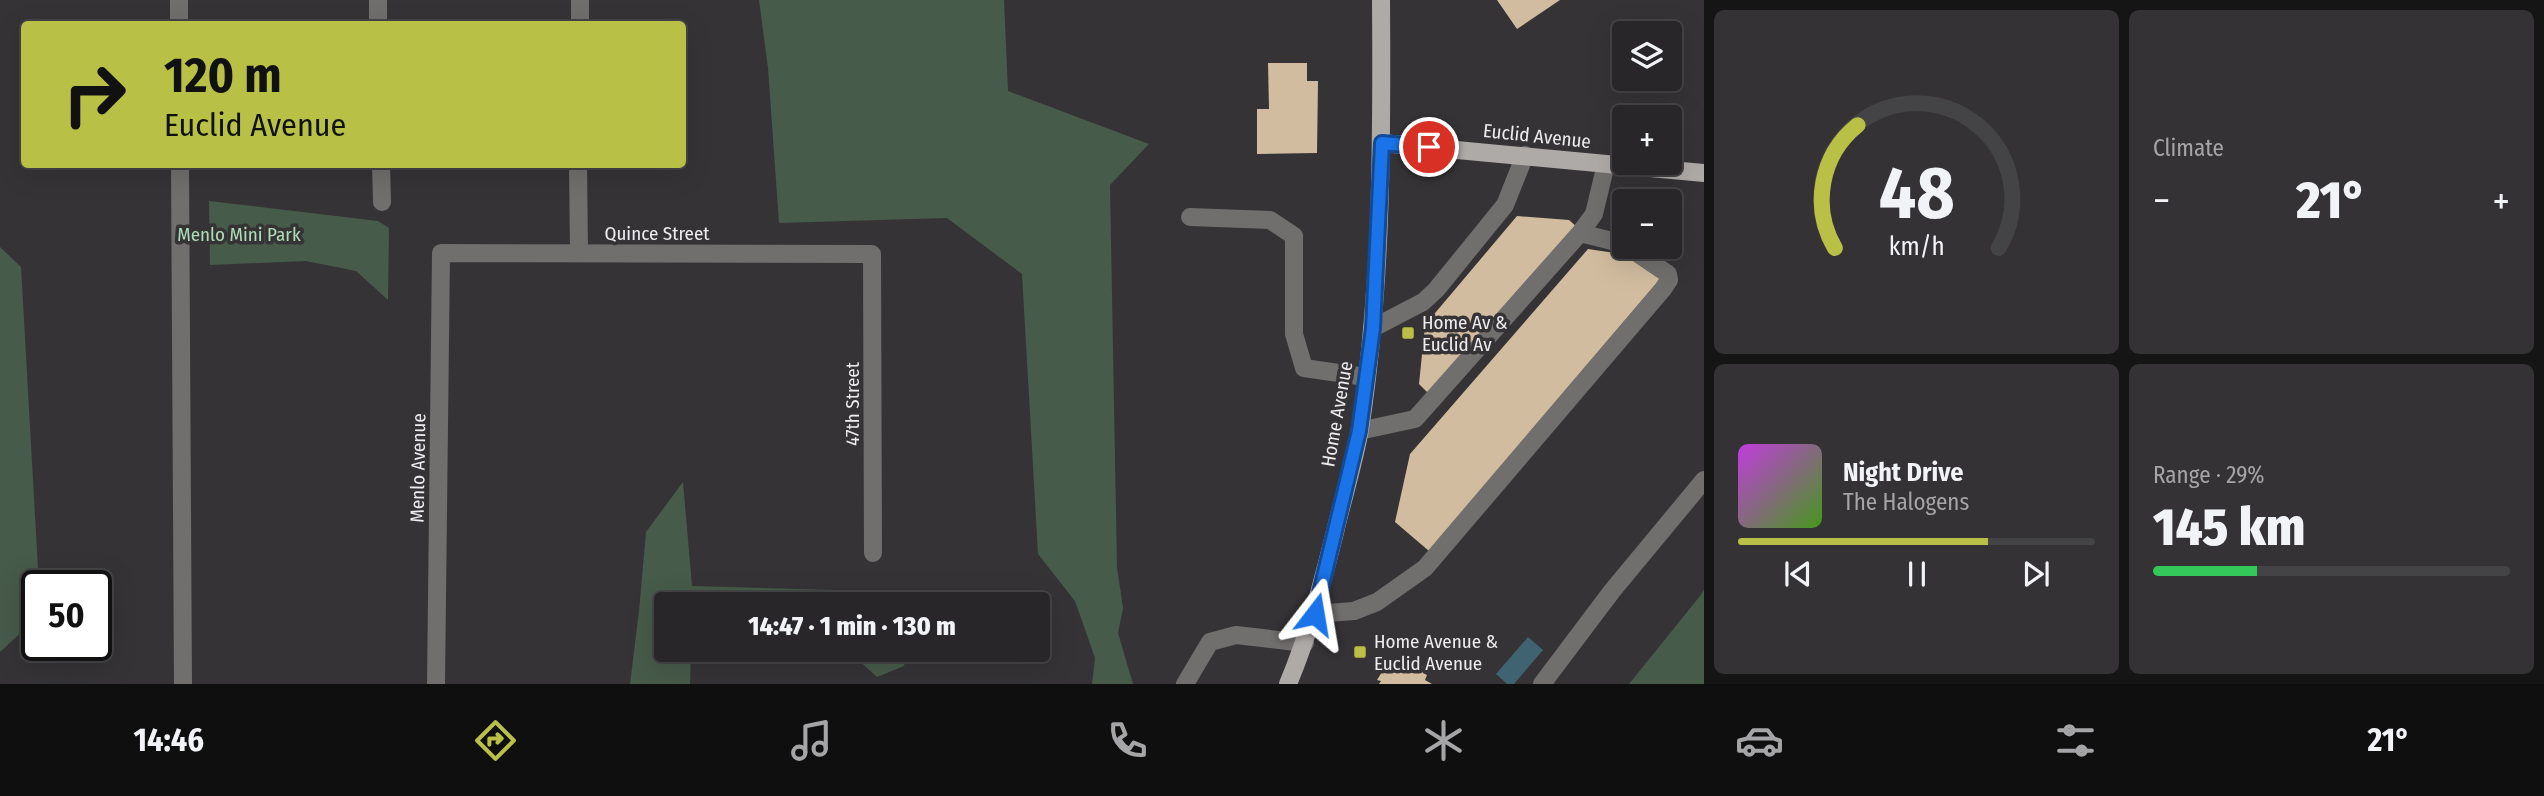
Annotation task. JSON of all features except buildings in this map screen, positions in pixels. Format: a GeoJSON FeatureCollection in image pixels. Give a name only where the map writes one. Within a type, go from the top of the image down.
{"type":"FeatureCollection","features":[{"type":"Feature","properties":{"kind":"main road"},"geometry":{"type":"LineString","coordinates":[[1381,0],[1382,143]]}},
{"type":"Feature","properties":{"kind":"main road","name":"Euclid Avenue"},"geometry":{"type":"LineString","coordinates":[[1382,143],[1704,173]]}},
{"type":"Feature","properties":{"kind":"main road","name":"Home Avenue"},"geometry":{"type":"LineString","coordinates":[[1288,684],[1315,614],[1359,431],[1373,328],[1382,143]]}},
{"type":"Feature","properties":{"kind":"street"},"geometry":{"type":"LineString","coordinates":[[179,0],[179,21]]}},
{"type":"Feature","properties":{"kind":"street"},"geometry":{"type":"LineString","coordinates":[[378,0],[378,21]]}},
{"type":"Feature","properties":{"kind":"street"},"geometry":{"type":"LineString","coordinates":[[580,0],[580,21]]}},
{"type":"Feature","properties":{"kind":"street"},"geometry":{"type":"LineString","coordinates":[[1373,328],[1423,302],[1436,290],[1505,205],[1525,155]]}},
{"type":"Feature","properties":{"kind":"street"},"geometry":{"type":"LineString","coordinates":[[1359,431],[1415,419],[1580,233],[1594,214],[1606,164]]}},
{"type":"Feature","properties":{"kind":"street"},"geometry":{"type":"LineString","coordinates":[[180,168],[183,684]]}},
{"type":"Feature","properties":{"kind":"street"},"geometry":{"type":"LineString","coordinates":[[381,168],[382,202]]}},
{"type":"Feature","properties":{"kind":"street"},"geometry":{"type":"LineString","coordinates":[[578,168],[579,253]]}},
{"type":"Feature","properties":{"kind":"street"},"geometry":{"type":"LineString","coordinates":[[1189,217],[1270,219],[1294,236],[1294,334],[1304,368],[1366,377]]}},
{"type":"Feature","properties":{"kind":"street"},"geometry":{"type":"LineString","coordinates":[[1580,233],[1612,242]]}},
{"type":"Feature","properties":{"kind":"street","name":"Quince Street"},"geometry":{"type":"LineString","coordinates":[[441,253],[872,254]]}},
{"type":"Feature","properties":{"kind":"street","name":"Menlo Avenue"},"geometry":{"type":"LineString","coordinates":[[436,684],[441,253]]}},
{"type":"Feature","properties":{"kind":"street","name":"47th Street"},"geometry":{"type":"LineString","coordinates":[[872,254],[873,553]]}},
{"type":"Feature","properties":{"kind":"street"},"geometry":{"type":"LineString","coordinates":[[1315,614],[1354,611],[1377,602],[1425,568],[1669,280],[1665,270],[1647,259]]}},
{"type":"Feature","properties":{"kind":"street"},"geometry":{"type":"LineString","coordinates":[[1542,684],[1612,591],[1704,480]]}},
{"type":"Feature","properties":{"kind":"street"},"geometry":{"type":"LineString","coordinates":[[1185,684],[1210,642],[1236,635],[1305,643]]}},
{"type":"Feature","properties":{"kind":"green space"},"geometry":{"type":"Polygon","coordinates":[[[759,0],[1004,0],[1008,91],[1149,144],[1110,185],[1117,567],[1123,608],[1118,633],[1133,684],[1092,684],[1095,658],[1075,601],[1038,554],[1022,274],[947,218],[779,223],[768,68],[759,0]]]}},
{"type":"Feature","properties":{"kind":"green space","name":"Menlo Mini Park"},"geometry":{"type":"Polygon","coordinates":[[[209,201],[378,221],[389,228],[388,300],[356,271],[306,261],[210,265],[209,201]]]}},
{"type":"Feature","properties":{"kind":"green space"},"geometry":{"type":"Polygon","coordinates":[[[0,247],[21,267],[38,570],[21,570],[21,633],[0,652],[0,247]]]}},
{"type":"Feature","properties":{"kind":"green space"},"geometry":{"type":"Polygon","coordinates":[[[683,482],[692,586],[903,592],[654,592],[654,662],[691,662],[690,684],[630,684],[646,532],[683,482]]]}},
{"type":"Feature","properties":{"kind":"green space"},"geometry":{"type":"Polygon","coordinates":[[[1704,590],[1704,684],[1629,684],[1700,596],[1704,590]]]}},
{"type":"Feature","properties":{"kind":"green space"},"geometry":{"type":"Polygon","coordinates":[[[860,662],[905,662],[904,666],[877,677],[860,662]]]}},
{"type":"Feature","properties":{"kind":"water"},"geometry":{"type":"Polygon","coordinates":[[[1528,637],[1543,650],[1514,684],[1507,684],[1496,674],[1528,637]]]}},
{"type":"Feature","properties":{"kind":"place","name":"Home Av & Euclid Av"},"geometry":{"type":"Point","coordinates":[1408,333]}},
{"type":"Feature","properties":{"kind":"place","name":"Home Avenue & Euclid Avenue"},"geometry":{"type":"Point","coordinates":[1360,652]}},
{"type":"Feature","properties":{"kind":"route"},"geometry":{"type":"LineString","coordinates":[[1315,614],[1359,431],[1373,328],[1382,143],[1429,147]]}}]}
